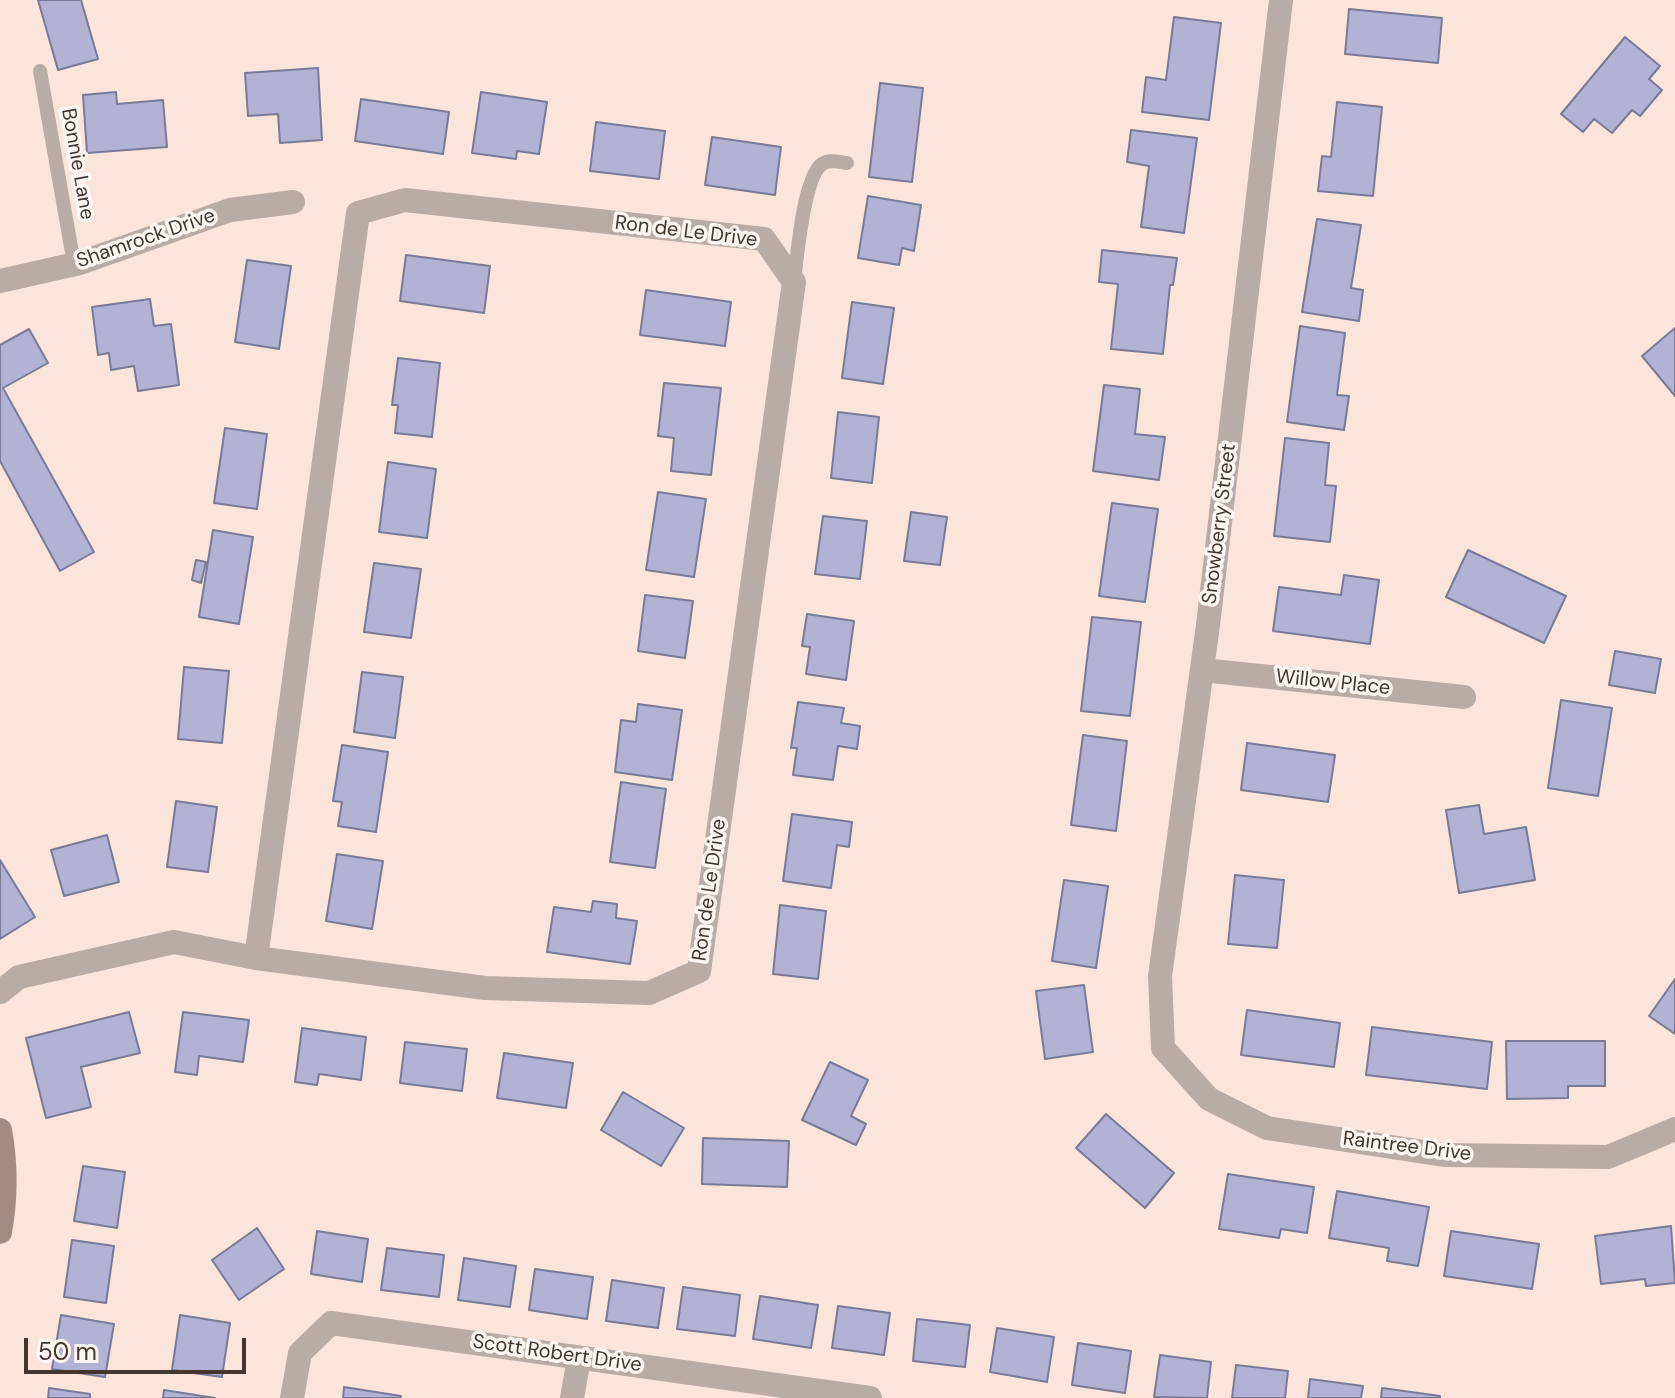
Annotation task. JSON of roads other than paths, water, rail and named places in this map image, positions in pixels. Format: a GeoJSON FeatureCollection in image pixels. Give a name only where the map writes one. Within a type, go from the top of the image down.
{"type":"FeatureCollection","features":[{"type":"Feature","properties":{"kind":"street","name":"Snowberry Street"},"geometry":{"type":"LineString","coordinates":[[1163,1048],[1160,976],[1202,670],[1281,0]]}},
{"type":"Feature","properties":{"kind":"street","name":"Ron de Le Drive"},"geometry":{"type":"LineString","coordinates":[[0,992],[19,977],[174,942],[256,958],[485,988],[649,993],[699,971],[794,282],[764,239],[405,200],[358,213],[256,958]]}},
{"type":"Feature","properties":{"kind":"street","name":"Shamrock Drive"},"geometry":{"type":"LineString","coordinates":[[0,281],[74,264],[230,210],[293,202]]}},
{"type":"Feature","properties":{"kind":"street","name":"Willow Place"},"geometry":{"type":"LineString","coordinates":[[1202,670],[1464,697]]}},
{"type":"Feature","properties":{"kind":"street","name":"Raintree Drive"},"geometry":{"type":"LineString","coordinates":[[1163,1048],[1209,1099],[1267,1128],[1444,1155],[1608,1157],[1675,1129]]}},
{"type":"Feature","properties":{"kind":"street"},"geometry":{"type":"LineString","coordinates":[[0,1130],[4,1153],[4,1211],[0,1232]]}},
{"type":"Feature","properties":{"kind":"street","name":"Scott Robert Drive"},"geometry":{"type":"LineString","coordinates":[[292,1398],[300,1353],[331,1323],[870,1398]]}},
{"type":"Feature","properties":{"kind":"street"},"geometry":{"type":"LineString","coordinates":[[572,1398],[579,1358]]}},
{"type":"Feature","properties":{"kind":"lane","name":"Bonnie Lane"},"geometry":{"type":"LineString","coordinates":[[40,71],[74,264]]}},
{"type":"Feature","properties":{"kind":"lane"},"geometry":{"type":"LineString","coordinates":[[794,282],[801,222],[815,173],[820,165],[828,161],[847,163]]}}]}
